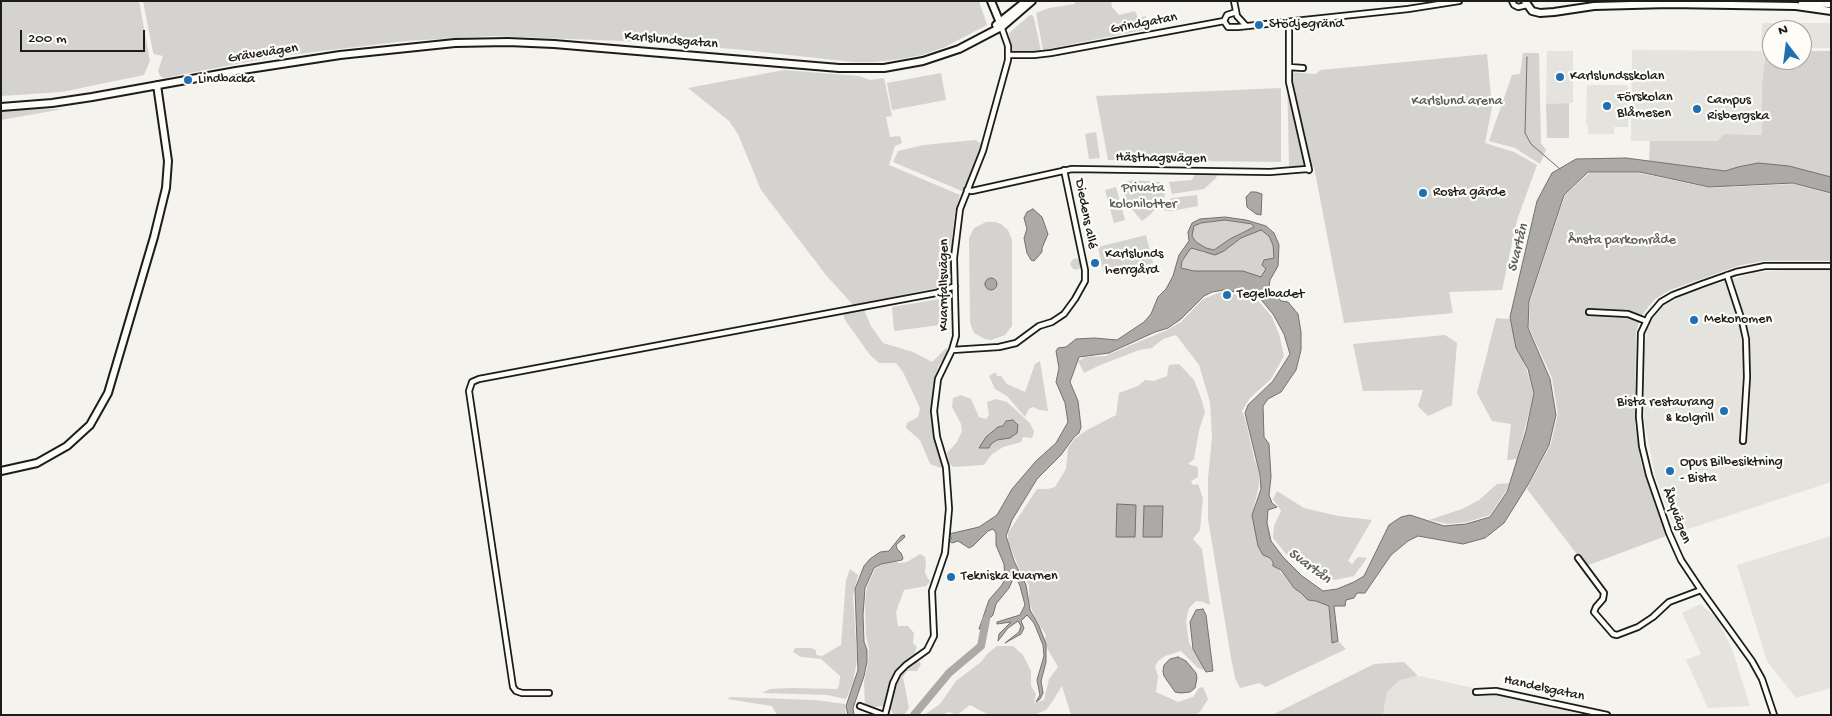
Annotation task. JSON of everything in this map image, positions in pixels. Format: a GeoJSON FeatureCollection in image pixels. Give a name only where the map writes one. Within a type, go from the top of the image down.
{"type":"FeatureCollection","features":[{"type":"Feature","properties":{"kind":"main road"},"geometry":{"type":"LineString","coordinates":[[991,1],[1001,24]]}},
{"type":"Feature","properties":{"kind":"main road","name":"Karlslundsgatan"},"geometry":{"type":"LineString","coordinates":[[1001,24],[1026,1]]}},
{"type":"Feature","properties":{"kind":"main road","name":"Karlslundsgatan"},"geometry":{"type":"LineString","coordinates":[[411,47],[491,42],[554,44],[854,69],[884,68],[928,59],[966,42],[1001,24],[1032,1]]}},
{"type":"Feature","properties":{"kind":"main road"},"geometry":{"type":"LineString","coordinates":[[1698,4],[1716,2],[1831,4]]}},
{"type":"Feature","properties":{"kind":"main road"},"geometry":{"type":"LineString","coordinates":[[1526,3],[1532,11],[1546,12],[1576,8],[1650,4],[1796,6],[1831,11]]}},
{"type":"Feature","properties":{"kind":"main road","name":"Grävevägen"},"geometry":{"type":"LineString","coordinates":[[1,107],[52,103],[281,64],[411,47]]}},
{"type":"Feature","properties":{"kind":"main road"},"geometry":{"type":"LineString","coordinates":[[1,471],[37,463],[67,446],[90,425],[108,393],[166,188],[168,161],[157,85]]}},
{"type":"Feature","properties":{"kind":"street"},"geometry":{"type":"LineString","coordinates":[[1234,1],[1238,19],[1246,26]]}},
{"type":"Feature","properties":{"kind":"street","name":"Grindgatan"},"geometry":{"type":"LineString","coordinates":[[1009,55],[1051,54],[1224,21],[1228,27],[1246,26],[1459,1]]}},
{"type":"Feature","properties":{"kind":"street"},"geometry":{"type":"LineString","coordinates":[[1512,1],[1518,7],[1526,3]]}},
{"type":"Feature","properties":{"kind":"street"},"geometry":{"type":"LineString","coordinates":[[1224,21],[1228,15],[1236,12]]}},
{"type":"Feature","properties":{"kind":"street"},"geometry":{"type":"LineString","coordinates":[[1289,22],[1289,68],[1303,68]]}},
{"type":"Feature","properties":{"kind":"street","name":"Kvarnfallsvägen"},"geometry":{"type":"LineString","coordinates":[[884,715],[898,673],[927,650],[934,636],[932,591],[945,553],[949,509],[947,473],[936,432],[934,411],[938,379],[952,350],[956,332],[954,286],[956,230],[960,209],[983,151],[1009,55],[1001,24]]}},
{"type":"Feature","properties":{"kind":"street","name":"Hästhagsvägen"},"geometry":{"type":"LineString","coordinates":[[968,190],[972,191],[1013,180],[1064,170],[1270,172],[1310,170],[1291,90],[1289,68]]}},
{"type":"Feature","properties":{"kind":"street","name":"Diedens allé"},"geometry":{"type":"LineString","coordinates":[[952,350],[999,347],[1016,342],[1039,326],[1052,322],[1064,314],[1075,299],[1085,281],[1085,270],[1064,170]]}},
{"type":"Feature","properties":{"kind":"street","name":"Åbyvägen"},"geometry":{"type":"LineString","coordinates":[[1772,711],[1762,679],[1752,661],[1681,560],[1649,475],[1640,434],[1641,333],[1646,321],[1657,306],[1673,294],[1727,275],[1765,266],[1831,266]]}},
{"type":"Feature","properties":{"kind":"street"},"geometry":{"type":"LineString","coordinates":[[1727,275],[1746,339],[1747,377],[1743,442]]}},
{"type":"Feature","properties":{"kind":"street"},"geometry":{"type":"LineString","coordinates":[[549,693],[522,693],[516,691],[513,687],[469,391],[472,382],[479,379],[936,293],[954,286]]}},
{"type":"Feature","properties":{"kind":"street"},"geometry":{"type":"LineString","coordinates":[[1589,312],[1628,314],[1646,321]]}},
{"type":"Feature","properties":{"kind":"street"},"geometry":{"type":"LineString","coordinates":[[1578,558],[1604,593],[1603,599],[1594,612],[1613,634],[1617,635],[1638,627],[1654,617],[1669,602],[1701,590]]}},
{"type":"Feature","properties":{"kind":"street","name":"Handelsgatan"},"geometry":{"type":"LineString","coordinates":[[1476,692],[1496,691],[1607,715]]}},
{"type":"Feature","properties":{"kind":"street"},"geometry":{"type":"LineString","coordinates":[[860,706],[884,715]]}},
{"type":"Feature","properties":{"kind":"shaded area"},"geometry":{"type":"Polygon","coordinates":[[[1812,23],[1831,23],[1831,48],[1812,48],[1812,23]]]}},
{"type":"Feature","properties":{"kind":"shaded area","name":"Campus Risbergska"},"geometry":{"type":"Polygon","coordinates":[[[1632,50],[1762,51],[1762,70],[1764,70],[1762,135],[1724,134],[1717,141],[1631,141],[1632,50]]]}},
{"type":"Feature","properties":{"kind":"shaded area","name":"Karlslundsskolan"},"geometry":{"type":"Polygon","coordinates":[[[1547,51],[1573,51],[1573,103],[1546,104],[1547,51]]]}},
{"type":"Feature","properties":{"kind":"shaded area","name":"Förskolan Blåmesen"},"geometry":{"type":"Polygon","coordinates":[[[1587,85],[1626,85],[1628,87],[1628,127],[1614,127],[1614,134],[1588,134],[1588,125],[1586,125],[1587,85]]]}},
{"type":"Feature","properties":{"kind":"shaded area"},"geometry":{"type":"Polygon","coordinates":[[[1626,158],[1725,171],[1758,163],[1789,166],[1831,177],[1831,193],[1793,183],[1709,187],[1640,172],[1588,172],[1564,195],[1529,301],[1528,328],[1550,379],[1556,415],[1549,445],[1529,483],[1504,523],[1485,538],[1463,544],[1418,536],[1408,541],[1391,555],[1365,593],[1357,593],[1354,598],[1346,600],[1345,606],[1334,606],[1338,641],[1332,643],[1329,606],[1308,600],[1294,588],[1281,570],[1273,566],[1270,558],[1263,555],[1258,546],[1252,515],[1261,489],[1260,475],[1245,413],[1248,405],[1273,381],[1290,354],[1284,334],[1273,314],[1258,296],[1224,290],[1212,292],[1204,296],[1181,319],[1168,328],[1109,353],[1079,357],[1070,382],[1078,401],[1081,427],[1079,433],[1061,455],[1037,479],[1012,520],[1006,536],[1014,561],[1026,585],[1030,610],[1046,644],[1046,662],[1041,681],[1043,693],[1036,702],[1040,695],[1037,680],[1044,656],[1043,645],[1034,623],[1027,615],[1021,621],[1024,628],[1021,634],[1005,643],[1019,632],[1021,626],[1018,621],[1008,628],[998,641],[999,634],[1011,622],[997,624],[997,622],[1020,615],[1025,605],[1015,575],[1009,588],[996,604],[993,615],[988,620],[985,629],[979,629],[989,600],[1005,579],[1004,564],[996,545],[996,533],[993,529],[988,531],[969,548],[958,541],[952,543],[949,541],[952,538],[949,534],[979,527],[997,515],[1012,489],[1036,461],[1056,443],[1068,422],[1065,403],[1056,382],[1059,368],[1056,351],[1058,348],[1066,347],[1076,339],[1117,340],[1144,322],[1151,314],[1158,297],[1166,289],[1173,276],[1179,255],[1189,241],[1188,232],[1192,223],[1200,219],[1225,217],[1246,220],[1266,226],[1274,233],[1279,245],[1278,266],[1270,280],[1269,287],[1281,301],[1288,302],[1298,314],[1301,332],[1301,350],[1296,370],[1281,392],[1268,399],[1263,406],[1264,437],[1269,444],[1271,477],[1269,495],[1272,503],[1277,507],[1268,510],[1267,523],[1271,541],[1283,557],[1302,576],[1323,591],[1337,589],[1364,576],[1389,525],[1401,517],[1410,515],[1444,526],[1466,524],[1490,517],[1507,492],[1526,431],[1534,393],[1528,369],[1516,348],[1510,317],[1537,201],[1552,173],[1576,159],[1626,158]],[[1225,220],[1201,223],[1194,226],[1192,236],[1196,242],[1214,250],[1230,239],[1254,227],[1252,224],[1225,220]],[[1261,230],[1241,238],[1224,251],[1215,255],[1191,248],[1182,261],[1181,268],[1194,271],[1243,271],[1261,277],[1266,269],[1262,265],[1264,260],[1274,258],[1273,245],[1269,236],[1261,230]]]}},
{"type":"Feature","properties":{"kind":"shaded area"},"geometry":{"type":"Polygon","coordinates":[[[1251,192],[1262,194],[1261,215],[1256,214],[1247,207],[1246,197],[1251,192]]]}},
{"type":"Feature","properties":{"kind":"shaded area"},"geometry":{"type":"Polygon","coordinates":[[[1033,209],[1042,217],[1048,234],[1042,252],[1034,261],[1031,260],[1027,253],[1024,238],[1027,229],[1024,218],[1027,212],[1033,209]]]}},
{"type":"Feature","properties":{"kind":"shaded area"},"geometry":{"type":"Polygon","coordinates":[[[1799,268],[1831,269],[1831,482],[1676,533],[1655,475],[1644,420],[1643,359],[1647,329],[1659,308],[1691,291],[1754,273],[1799,268]]]}},
{"type":"Feature","properties":{"kind":"shaded area"},"geometry":{"type":"Polygon","coordinates":[[[989,278],[993,278],[997,284],[993,290],[989,290],[985,286],[985,282],[989,278]]]}},
{"type":"Feature","properties":{"kind":"shaded area"},"geometry":{"type":"Polygon","coordinates":[[[1013,420],[1018,425],[1017,433],[1010,438],[997,440],[989,448],[979,448],[986,437],[998,427],[1003,426],[1006,421],[1013,420]]]}},
{"type":"Feature","properties":{"kind":"shaded area"},"geometry":{"type":"Polygon","coordinates":[[[1117,504],[1136,505],[1135,537],[1116,537],[1117,504]]]}},
{"type":"Feature","properties":{"kind":"shaded area"},"geometry":{"type":"Polygon","coordinates":[[[1144,506],[1163,506],[1162,537],[1143,537],[1144,506]]]}},
{"type":"Feature","properties":{"kind":"shaded area"},"geometry":{"type":"Polygon","coordinates":[[[904,535],[905,537],[896,545],[903,558],[902,560],[881,564],[874,568],[865,588],[863,615],[867,662],[853,708],[854,715],[848,715],[846,706],[858,670],[855,589],[864,566],[870,559],[880,552],[889,551],[901,536],[904,535]]]}},
{"type":"Feature","properties":{"kind":"shaded area"},"geometry":{"type":"Polygon","coordinates":[[[1831,536],[1831,688],[1796,698],[1767,661],[1737,565],[1831,536]]]}},
{"type":"Feature","properties":{"kind":"shaded area"},"geometry":{"type":"Polygon","coordinates":[[[1700,604],[1718,619],[1733,652],[1750,706],[1708,708],[1686,660],[1701,654],[1682,613],[1700,604]]]}},
{"type":"Feature","properties":{"kind":"shaded area"},"geometry":{"type":"Polygon","coordinates":[[[1203,609],[1206,615],[1213,671],[1206,672],[1193,649],[1190,622],[1196,610],[1203,609]]]}},
{"type":"Feature","properties":{"kind":"shaded area"},"geometry":{"type":"Polygon","coordinates":[[[1178,657],[1186,661],[1196,673],[1195,688],[1190,692],[1175,692],[1164,676],[1164,665],[1170,659],[1178,657]]]}},
{"type":"Feature","properties":{"kind":"shaded area"},"geometry":{"type":"Polygon","coordinates":[[[1420,676],[1586,715],[1383,715],[1387,692],[1400,680],[1420,676]]]}},
{"type":"Feature","properties":{"kind":"green space"},"geometry":{"type":"Polygon","coordinates":[[[1,1],[139,1],[150,61],[144,75],[62,92],[1,96],[1,1]]]}},
{"type":"Feature","properties":{"kind":"green space"},"geometry":{"type":"Polygon","coordinates":[[[143,1],[979,1],[987,25],[945,47],[922,55],[875,62],[853,62],[734,49],[623,41],[493,36],[405,41],[273,57],[164,78],[160,76],[158,71],[163,56],[153,52],[143,1]]]}},
{"type":"Feature","properties":{"kind":"green space"},"geometry":{"type":"Polygon","coordinates":[[[1075,1],[1111,1],[1112,7],[1119,15],[1135,11],[1138,18],[1146,16],[1148,29],[1043,50],[1036,13],[1049,8],[1075,4],[1075,1]]]}},
{"type":"Feature","properties":{"kind":"green space"},"geometry":{"type":"Polygon","coordinates":[[[1030,15],[1034,18],[1041,51],[1013,53],[1009,33],[1030,15]]]}},
{"type":"Feature","properties":{"kind":"green space"},"geometry":{"type":"Polygon","coordinates":[[[1812,51],[1831,51],[1831,177],[1789,166],[1758,163],[1725,171],[1649,161],[1650,141],[1717,141],[1724,134],[1762,135],[1764,70],[1812,70],[1812,51]]]}},
{"type":"Feature","properties":{"kind":"green space"},"geometry":{"type":"Polygon","coordinates":[[[1523,53],[1539,53],[1541,143],[1546,150],[1540,164],[1515,148],[1489,141],[1512,75],[1520,74],[1523,53]]]}},
{"type":"Feature","properties":{"kind":"green space","name":"Rosta gärde"},"geometry":{"type":"Polygon","coordinates":[[[1487,54],[1492,107],[1485,143],[1514,152],[1537,165],[1517,220],[1502,290],[1449,292],[1453,313],[1344,323],[1314,167],[1289,166],[1287,72],[1315,74],[1321,70],[1487,54]]]}},
{"type":"Feature","properties":{"kind":"green space"},"geometry":{"type":"Polygon","coordinates":[[[784,70],[859,76],[870,80],[884,78],[892,116],[886,117],[890,137],[900,136],[902,143],[895,146],[889,165],[960,195],[955,213],[952,237],[952,272],[950,279],[941,287],[853,305],[826,275],[761,190],[738,134],[729,121],[688,88],[784,70]]]}},
{"type":"Feature","properties":{"kind":"green space"},"geometry":{"type":"Polygon","coordinates":[[[941,73],[946,100],[892,110],[887,83],[941,73]]]}},
{"type":"Feature","properties":{"kind":"green space"},"geometry":{"type":"Polygon","coordinates":[[[1281,88],[1281,162],[1108,160],[1096,96],[1281,88]]]}},
{"type":"Feature","properties":{"kind":"green space"},"geometry":{"type":"Polygon","coordinates":[[[1569,103],[1569,138],[1547,138],[1546,104],[1569,103]]]}},
{"type":"Feature","properties":{"kind":"green space"},"geometry":{"type":"Polygon","coordinates":[[[63,109],[1,120],[1,110],[63,109]]]}},
{"type":"Feature","properties":{"kind":"green space"},"geometry":{"type":"Polygon","coordinates":[[[1096,132],[1100,158],[1089,159],[1085,134],[1096,132]]]}},
{"type":"Feature","properties":{"kind":"green space"},"geometry":{"type":"Polygon","coordinates":[[[975,140],[982,144],[964,192],[893,162],[898,151],[924,145],[975,140]]]}},
{"type":"Feature","properties":{"kind":"green space"},"geometry":{"type":"Polygon","coordinates":[[[1195,173],[1218,173],[1216,178],[1204,189],[1172,194],[1169,182],[1192,180],[1195,173]]]}},
{"type":"Feature","properties":{"kind":"green space","name":"Ånsta parkområde"},"geometry":{"type":"Polygon","coordinates":[[[1589,173],[1639,173],[1710,188],[1794,184],[1831,194],[1831,261],[1764,261],[1741,265],[1670,290],[1655,299],[1641,316],[1636,333],[1635,425],[1641,463],[1666,536],[1586,566],[1527,489],[1551,444],[1558,414],[1552,378],[1529,328],[1530,301],[1565,195],[1589,173]]]}},
{"type":"Feature","properties":{"kind":"green space","name":"Privata kolonilotter"},"geometry":{"type":"Polygon","coordinates":[[[1132,180],[1160,182],[1165,196],[1151,214],[1142,221],[1129,206],[1121,183],[1132,180]]]}},
{"type":"Feature","properties":{"kind":"green space"},"geometry":{"type":"Polygon","coordinates":[[[1116,187],[1125,220],[1114,223],[1105,190],[1116,187]]]}},
{"type":"Feature","properties":{"kind":"green space"},"geometry":{"type":"Polygon","coordinates":[[[1197,195],[1198,206],[1171,211],[1162,209],[1165,203],[1172,198],[1197,195]]]}},
{"type":"Feature","properties":{"kind":"green space"},"geometry":{"type":"Polygon","coordinates":[[[1225,220],[1252,224],[1254,227],[1214,250],[1196,242],[1192,236],[1194,226],[1201,223],[1225,220]]]}},
{"type":"Feature","properties":{"kind":"green space"},"geometry":{"type":"Polygon","coordinates":[[[986,222],[1001,224],[1008,230],[1012,240],[1012,326],[1005,335],[991,340],[974,333],[970,323],[969,238],[974,228],[986,222]]]}},
{"type":"Feature","properties":{"kind":"green space"},"geometry":{"type":"Polygon","coordinates":[[[1261,230],[1269,235],[1273,245],[1274,258],[1261,277],[1243,271],[1194,271],[1181,269],[1182,261],[1191,248],[1204,253],[1224,251],[1241,238],[1261,230]]]}},
{"type":"Feature","properties":{"kind":"green space"},"geometry":{"type":"Polygon","coordinates":[[[1146,235],[1153,263],[1104,275],[1098,247],[1146,235]]]}},
{"type":"Feature","properties":{"kind":"green space"},"geometry":{"type":"Polygon","coordinates":[[[1076,258],[1082,264],[1076,270],[1070,264],[1076,258]]]}},
{"type":"Feature","properties":{"kind":"green space"},"geometry":{"type":"Polygon","coordinates":[[[1221,292],[1256,298],[1272,317],[1279,334],[1284,356],[1271,379],[1250,398],[1242,411],[1259,473],[1259,485],[1252,515],[1263,555],[1269,558],[1294,588],[1308,600],[1329,605],[1332,642],[1338,641],[1346,649],[1266,687],[1259,683],[1240,688],[1235,678],[1208,519],[1208,478],[1212,437],[1210,402],[1199,365],[1176,335],[1163,339],[1152,348],[1139,350],[1084,373],[1078,361],[1086,357],[1105,356],[1167,330],[1181,322],[1203,299],[1221,292]]]}},
{"type":"Feature","properties":{"kind":"green space"},"geometry":{"type":"Polygon","coordinates":[[[946,298],[948,324],[894,331],[892,307],[946,298]]]}},
{"type":"Feature","properties":{"kind":"green space"},"geometry":{"type":"Polygon","coordinates":[[[864,310],[871,326],[883,343],[913,352],[932,362],[946,348],[949,353],[939,365],[935,377],[931,422],[943,469],[930,464],[920,440],[906,428],[907,423],[918,417],[920,408],[903,372],[896,363],[879,363],[870,355],[845,320],[843,313],[864,310]]]}},
{"type":"Feature","properties":{"kind":"green space"},"geometry":{"type":"Polygon","coordinates":[[[1496,318],[1510,319],[1534,393],[1517,459],[1507,460],[1511,424],[1492,421],[1477,393],[1496,318]]]}},
{"type":"Feature","properties":{"kind":"green space"},"geometry":{"type":"Polygon","coordinates":[[[1445,335],[1457,343],[1452,405],[1428,416],[1418,406],[1423,390],[1363,391],[1353,344],[1445,335]]]}},
{"type":"Feature","properties":{"kind":"green space"},"geometry":{"type":"Polygon","coordinates":[[[1040,361],[1048,411],[1033,407],[1029,409],[1025,417],[1007,396],[995,389],[989,376],[996,373],[1007,384],[1025,392],[1035,364],[1040,361]]]}},
{"type":"Feature","properties":{"kind":"green space"},"geometry":{"type":"Polygon","coordinates":[[[1179,364],[1194,380],[1205,412],[1199,431],[1194,459],[1188,464],[1198,467],[1198,477],[1191,481],[1193,485],[1198,484],[1203,498],[1200,530],[1193,539],[1202,549],[1210,605],[1196,601],[1189,608],[1186,621],[1189,643],[1204,670],[1198,668],[1181,651],[1165,656],[1158,661],[1155,667],[1158,676],[1156,692],[1178,702],[1193,697],[1199,688],[1203,687],[1208,699],[1200,712],[1194,715],[1071,715],[1062,686],[1046,710],[1034,715],[989,715],[970,705],[957,715],[949,712],[942,715],[924,715],[940,704],[956,681],[981,662],[997,646],[1013,646],[1023,655],[1031,671],[1031,686],[1036,694],[1034,703],[1044,700],[1049,679],[1058,667],[1044,643],[1046,635],[1035,618],[1029,602],[1029,585],[1022,575],[1008,542],[1008,533],[1037,489],[1055,487],[1066,469],[1068,448],[1074,439],[1116,415],[1119,393],[1138,386],[1145,380],[1154,381],[1167,376],[1169,365],[1179,364]]]}},
{"type":"Feature","properties":{"kind":"green space"},"geometry":{"type":"Polygon","coordinates":[[[961,395],[971,399],[979,417],[986,419],[989,415],[987,402],[996,399],[1007,402],[1030,423],[1034,432],[1032,438],[1023,437],[1021,442],[1003,447],[991,455],[984,465],[953,467],[949,463],[947,453],[957,442],[962,431],[961,424],[952,407],[953,398],[961,395]],[[1003,426],[991,444],[997,440],[1010,438],[1003,426]]]}},
{"type":"Feature","properties":{"kind":"green space"},"geometry":{"type":"Polygon","coordinates":[[[1509,483],[1506,491],[1490,515],[1467,522],[1448,524],[1429,520],[1462,509],[1479,500],[1497,484],[1509,483]]]}},
{"type":"Feature","properties":{"kind":"green space"},"geometry":{"type":"Polygon","coordinates":[[[1277,491],[1304,508],[1338,516],[1372,520],[1348,561],[1352,564],[1358,557],[1367,558],[1354,576],[1335,580],[1312,572],[1286,554],[1273,538],[1274,526],[1281,511],[1273,499],[1277,491]]]}},
{"type":"Feature","properties":{"kind":"green space"},"geometry":{"type":"Polygon","coordinates":[[[920,554],[925,557],[925,573],[930,582],[926,586],[904,590],[896,612],[898,626],[908,626],[914,633],[913,643],[917,647],[914,655],[921,664],[917,671],[907,671],[903,677],[909,708],[904,715],[894,715],[891,710],[883,706],[874,707],[865,704],[864,682],[869,649],[866,636],[865,602],[867,587],[875,569],[882,564],[894,561],[899,563],[907,562],[920,554]]]}},
{"type":"Feature","properties":{"kind":"green space"},"geometry":{"type":"Polygon","coordinates":[[[850,569],[858,575],[853,596],[857,660],[853,683],[846,699],[827,695],[762,693],[770,689],[837,689],[840,676],[821,659],[801,657],[793,652],[795,648],[811,648],[816,650],[816,655],[822,656],[841,645],[846,580],[850,569]]]}},
{"type":"Feature","properties":{"kind":"green space"},"geometry":{"type":"Polygon","coordinates":[[[1404,662],[1418,676],[1400,680],[1387,692],[1383,715],[1272,715],[1374,664],[1404,662]]]}},
{"type":"Feature","properties":{"kind":"green space"},"geometry":{"type":"Polygon","coordinates":[[[731,697],[815,700],[845,704],[846,715],[776,715],[772,706],[727,699],[731,697]]]}},
{"type":"Feature","properties":{"kind":"waterway"},"geometry":{"type":"LineString","coordinates":[[1527,57],[1525,133],[1531,144],[1560,169]]}},
{"type":"Feature","properties":{"kind":"waterway","name":"Svartån"},"geometry":{"type":"LineString","coordinates":[[914,715],[949,673],[981,646],[986,620]]}},
{"type":"Feature","properties":{"kind":"place","name":"Stödjegränd"},"geometry":{"type":"Point","coordinates":[1259,25]}},
{"type":"Feature","properties":{"kind":"place","name":"Karlslundsskolan"},"geometry":{"type":"Point","coordinates":[1560,77]}},
{"type":"Feature","properties":{"kind":"place","name":"Lindbacka"},"geometry":{"type":"Point","coordinates":[188,80]}},
{"type":"Feature","properties":{"kind":"place","name":"Förskolan Blåmesen"},"geometry":{"type":"Point","coordinates":[1607,106]}},
{"type":"Feature","properties":{"kind":"place","name":"Campus Risbergska"},"geometry":{"type":"Point","coordinates":[1697,109]}},
{"type":"Feature","properties":{"kind":"place","name":"Rosta gärde"},"geometry":{"type":"Point","coordinates":[1423,193]}},
{"type":"Feature","properties":{"kind":"place","name":"Karlslunds herrgård"},"geometry":{"type":"Point","coordinates":[1095,263]}},
{"type":"Feature","properties":{"kind":"place","name":"Tegelbadet"},"geometry":{"type":"Point","coordinates":[1227,295]}},
{"type":"Feature","properties":{"kind":"place","name":"Mekonomen"},"geometry":{"type":"Point","coordinates":[1694,320]}},
{"type":"Feature","properties":{"kind":"place","name":"Bista restaurang & kolgrill"},"geometry":{"type":"Point","coordinates":[1724,411]}},
{"type":"Feature","properties":{"kind":"place","name":"Opus Bilbesiktning - Bista"},"geometry":{"type":"Point","coordinates":[1670,471]}},
{"type":"Feature","properties":{"kind":"place","name":"Tekniska kvarnen"},"geometry":{"type":"Point","coordinates":[951,577]}},
{"type":"Feature","properties":{"kind":"park label","name":"Karlslund arena"},"geometry":{"type":"Point","coordinates":[1457,102]}}]}
